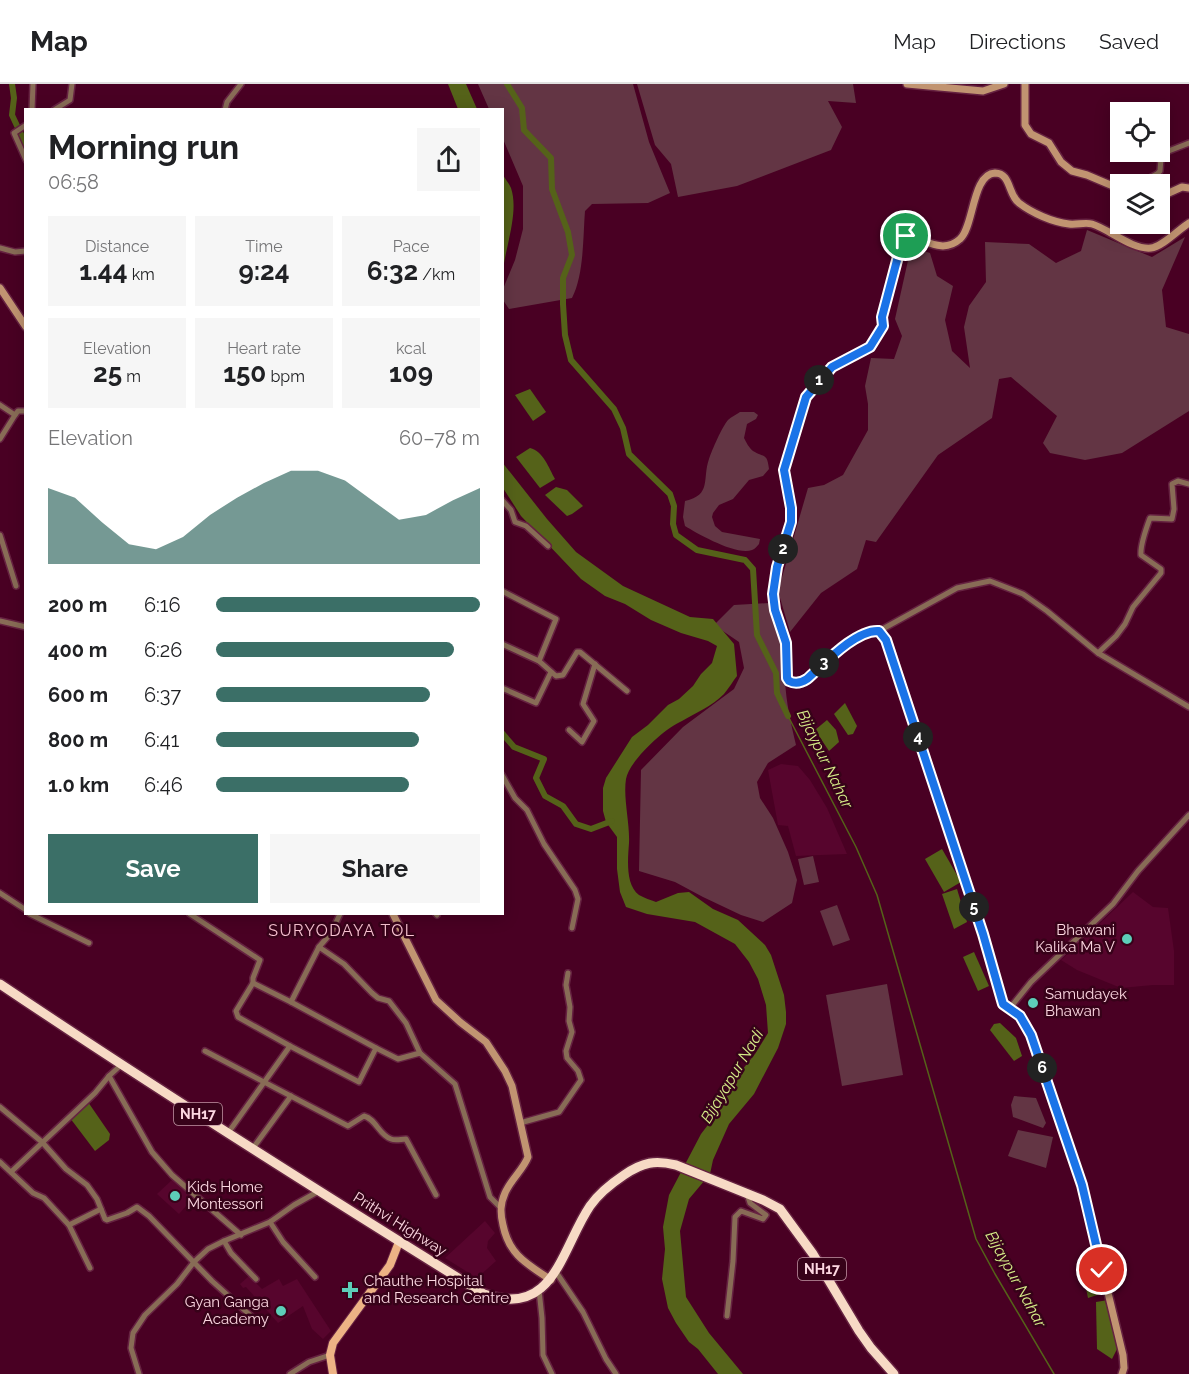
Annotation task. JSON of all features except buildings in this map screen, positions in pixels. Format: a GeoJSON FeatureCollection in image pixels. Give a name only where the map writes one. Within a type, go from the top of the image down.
{"type":"FeatureCollection","features":[{"type":"Feature","properties":{"kind":"highway","name":"Prithvi Highway"},"geometry":{"type":"LineString","coordinates":[[0,984],[121,1065],[399,1242],[484,1294],[493,1297],[518,1299],[539,1290],[554,1276],[588,1209],[602,1192],[640,1165],[648,1162],[663,1162],[691,1170],[774,1205],[787,1216],[813,1254],[859,1331],[894,1374]]}},
{"type":"Feature","properties":{"kind":"main road"},"geometry":{"type":"LineString","coordinates":[[907,84],[983,91],[1004,84]]}},
{"type":"Feature","properties":{"kind":"main road"},"geometry":{"type":"LineString","coordinates":[[1025,84],[1025,125],[1031,134],[1049,143],[1061,162],[1072,171],[1110,185]]}},
{"type":"Feature","properties":{"kind":"main road"},"geometry":{"type":"LineString","coordinates":[[1122,1374],[1124,1355],[1082,1185],[1031,1035],[1020,1016],[1003,1004],[983,934],[886,640],[879,631],[867,633],[854,639],[807,679],[792,683],[787,678],[786,643],[775,610],[773,587],[791,522],[791,508],[784,470],[806,397],[832,367],[870,347],[883,326],[882,317],[904,238],[912,237],[935,246],[946,246],[956,242],[964,233],[983,180],[997,173],[1003,175],[1008,182],[1012,196],[1018,202],[1043,217],[1071,224],[1091,224],[1111,235],[1145,248],[1159,246],[1189,223]]}},
{"type":"Feature","properties":{"kind":"main road"},"geometry":{"type":"LineString","coordinates":[[1170,192],[1182,187],[1189,188]]}},
{"type":"Feature","properties":{"kind":"main road"},"geometry":{"type":"LineString","coordinates":[[0,288],[24,324]]}},
{"type":"Feature","properties":{"kind":"main road"},"geometry":{"type":"LineString","coordinates":[[394,915],[436,1000],[486,1042],[494,1052],[512,1086],[528,1156],[504,1194],[500,1207],[504,1230],[510,1248],[521,1259],[554,1276]]}},
{"type":"Feature","properties":{"kind":"main road"},"geometry":{"type":"LineString","coordinates":[[333,1374],[330,1355],[333,1343],[390,1265],[399,1242]]}},
{"type":"Feature","properties":{"kind":"street"},"geometry":{"type":"LineString","coordinates":[[32,108],[33,84]]}},
{"type":"Feature","properties":{"kind":"street"},"geometry":{"type":"LineString","coordinates":[[57,108],[70,100],[72,84]]}},
{"type":"Feature","properties":{"kind":"street"},"geometry":{"type":"LineString","coordinates":[[226,108],[227,102],[241,84]]}},
{"type":"Feature","properties":{"kind":"street"},"geometry":{"type":"LineString","coordinates":[[22,127],[15,135],[24,155]]}},
{"type":"Feature","properties":{"kind":"street"},"geometry":{"type":"LineString","coordinates":[[1157,174],[1160,171],[1161,158],[1166,152],[1189,144]]}},
{"type":"Feature","properties":{"kind":"street"},"geometry":{"type":"LineString","coordinates":[[0,248],[15,252],[24,251]]}},
{"type":"Feature","properties":{"kind":"street"},"geometry":{"type":"LineString","coordinates":[[0,405],[15,415]]}},
{"type":"Feature","properties":{"kind":"street"},"geometry":{"type":"LineString","coordinates":[[0,440],[18,411],[24,411]]}},
{"type":"Feature","properties":{"kind":"street"},"geometry":{"type":"LineString","coordinates":[[1098,653],[1116,636],[1133,607],[1161,573],[1159,566],[1141,555],[1141,544],[1150,519],[1172,519],[1174,509],[1172,484],[1178,481],[1189,484]]}},
{"type":"Feature","properties":{"kind":"street"},"geometry":{"type":"LineString","coordinates":[[504,502],[511,510],[515,522],[526,526],[548,546]]}},
{"type":"Feature","properties":{"kind":"street"},"geometry":{"type":"LineString","coordinates":[[0,535],[16,586]]}},
{"type":"Feature","properties":{"kind":"street"},"geometry":{"type":"LineString","coordinates":[[879,631],[957,588],[990,581],[1023,594],[1098,653],[1189,707]]}},
{"type":"Feature","properties":{"kind":"street"},"geometry":{"type":"LineString","coordinates":[[504,592],[556,619],[539,661]]}},
{"type":"Feature","properties":{"kind":"street"},"geometry":{"type":"LineString","coordinates":[[0,621],[24,627]]}},
{"type":"Feature","properties":{"kind":"street"},"geometry":{"type":"LineString","coordinates":[[504,645],[539,661],[556,676],[563,675],[577,652],[580,652],[627,691]]}},
{"type":"Feature","properties":{"kind":"street"},"geometry":{"type":"LineString","coordinates":[[583,705],[595,664]]}},
{"type":"Feature","properties":{"kind":"street"},"geometry":{"type":"LineString","coordinates":[[504,689],[536,703],[551,672]]}},
{"type":"Feature","properties":{"kind":"street"},"geometry":{"type":"LineString","coordinates":[[569,730],[582,742],[594,721],[577,700]]}},
{"type":"Feature","properties":{"kind":"street"},"geometry":{"type":"LineString","coordinates":[[504,779],[515,798],[527,810],[544,844],[575,890],[578,899],[572,928]]}},
{"type":"Feature","properties":{"kind":"street"},"geometry":{"type":"LineString","coordinates":[[1010,1008],[1031,982],[1113,904],[1138,871],[1189,815]]}},
{"type":"Feature","properties":{"kind":"street"},"geometry":{"type":"LineString","coordinates":[[0,893],[24,909]]}},
{"type":"Feature","properties":{"kind":"street"},"geometry":{"type":"LineString","coordinates":[[32,915],[89,943]]}},
{"type":"Feature","properties":{"kind":"street"},"geometry":{"type":"LineString","coordinates":[[192,915],[260,960],[253,983],[236,1014],[238,1017],[359,1082],[376,1048]]}},
{"type":"Feature","properties":{"kind":"street"},"geometry":{"type":"LineString","coordinates":[[291,1002],[319,947],[331,933],[340,915]]}},
{"type":"Feature","properties":{"kind":"street"},"geometry":{"type":"LineString","coordinates":[[319,947],[344,964],[378,998],[389,1001],[406,1023],[420,1053],[455,1084],[490,1197],[500,1207]]}},
{"type":"Feature","properties":{"kind":"street"},"geometry":{"type":"LineString","coordinates":[[520,1123],[559,1112],[581,1080],[578,1071],[567,1058],[566,1051],[572,1032],[569,1021],[567,973]]}},
{"type":"Feature","properties":{"kind":"street"},"geometry":{"type":"LineString","coordinates":[[253,983],[398,1059],[420,1053]]}},
{"type":"Feature","properties":{"kind":"street"},"geometry":{"type":"LineString","coordinates":[[228,1133],[290,1046]]}},
{"type":"Feature","properties":{"kind":"street"},"geometry":{"type":"LineString","coordinates":[[205,1051],[348,1126],[364,1116],[370,1118],[387,1138],[406,1139],[436,1195]]}},
{"type":"Feature","properties":{"kind":"street"},"geometry":{"type":"LineString","coordinates":[[12,1172],[121,1065]]}},
{"type":"Feature","properties":{"kind":"street"},"geometry":{"type":"LineString","coordinates":[[109,1076],[152,1152],[172,1175],[241,1235]]}},
{"type":"Feature","properties":{"kind":"street"},"geometry":{"type":"LineString","coordinates":[[253,1148],[291,1096]]}},
{"type":"Feature","properties":{"kind":"street"},"geometry":{"type":"LineString","coordinates":[[0,1107],[42,1142],[66,1169],[87,1185],[97,1199],[107,1221],[137,1207],[251,1316]]}},
{"type":"Feature","properties":{"kind":"street"},"geometry":{"type":"LineString","coordinates":[[0,1162],[33,1193],[44,1198],[69,1225],[90,1268]]}},
{"type":"Feature","properties":{"kind":"street"},"geometry":{"type":"LineString","coordinates":[[139,1374],[131,1348],[133,1333],[145,1315],[177,1284],[194,1262],[208,1249],[270,1222],[319,1191]]}},
{"type":"Feature","properties":{"kind":"street"},"geometry":{"type":"LineString","coordinates":[[727,1316],[735,1217],[741,1211],[763,1219],[766,1215],[750,1203],[747,1194]]}},
{"type":"Feature","properties":{"kind":"street"},"geometry":{"type":"LineString","coordinates":[[69,1225],[101,1209]]}},
{"type":"Feature","properties":{"kind":"street"},"geometry":{"type":"LineString","coordinates":[[270,1222],[283,1242],[315,1277]]}},
{"type":"Feature","properties":{"kind":"street"},"geometry":{"type":"LineString","coordinates":[[224,1241],[231,1253],[256,1279]]}},
{"type":"Feature","properties":{"kind":"street"},"geometry":{"type":"LineString","coordinates":[[554,1276],[583,1312],[616,1374]]}},
{"type":"Feature","properties":{"kind":"street"},"geometry":{"type":"LineString","coordinates":[[539,1290],[543,1355],[552,1374]]}},
{"type":"Feature","properties":{"kind":"street"},"geometry":{"type":"LineString","coordinates":[[290,1374],[309,1362],[330,1355]]}},
{"type":"Feature","properties":{"kind":"shaded area"},"geometry":{"type":"Polygon","coordinates":[[[448,84],[466,84],[477,108],[458,108],[448,84]]]}},
{"type":"Feature","properties":{"kind":"shaded area"},"geometry":{"type":"Polygon","coordinates":[[[478,84],[633,84],[649,142],[670,193],[648,203],[592,204],[585,211],[581,267],[572,298],[509,309],[504,302],[504,287],[515,260],[523,229],[523,186],[504,141],[504,108],[489,108],[478,84]]]}},
{"type":"Feature","properties":{"kind":"shaded area"},"geometry":{"type":"Polygon","coordinates":[[[637,84],[853,84],[856,103],[828,101],[842,127],[831,150],[737,186],[678,197],[671,164],[655,145],[637,84]]]}},
{"type":"Feature","properties":{"kind":"shaded area"},"geometry":{"type":"Polygon","coordinates":[[[504,177],[511,188],[513,197],[511,229],[504,265],[504,177]]]}},
{"type":"Feature","properties":{"kind":"shaded area"},"geometry":{"type":"Polygon","coordinates":[[[1087,230],[1152,257],[1185,237],[1162,290],[1166,327],[1189,334],[1189,411],[1122,453],[1085,460],[1050,453],[1043,443],[1057,416],[1011,377],[999,379],[992,418],[938,455],[876,542],[866,540],[857,569],[821,593],[790,632],[778,591],[808,488],[824,485],[843,475],[868,430],[865,386],[871,358],[894,359],[902,336],[895,319],[911,247],[930,253],[937,276],[953,286],[945,320],[952,351],[970,368],[964,327],[969,306],[986,282],[985,242],[1029,244],[1056,263],[1081,251],[1087,230]]]}},
{"type":"Feature","properties":{"kind":"shaded area"},"geometry":{"type":"Polygon","coordinates":[[[530,389],[546,412],[533,421],[515,395],[530,389]]]}},
{"type":"Feature","properties":{"kind":"shaded area"},"geometry":{"type":"Polygon","coordinates":[[[740,412],[754,412],[758,415],[756,419],[747,424],[744,438],[752,450],[766,458],[769,469],[763,476],[749,480],[733,499],[719,505],[712,517],[715,526],[722,532],[760,539],[755,548],[745,551],[728,547],[699,534],[685,526],[683,517],[685,501],[699,495],[703,490],[709,459],[723,428],[728,420],[740,412]]]}},
{"type":"Feature","properties":{"kind":"shaded area"},"geometry":{"type":"Polygon","coordinates":[[[530,448],[542,456],[555,479],[540,488],[516,457],[530,448]]]}},
{"type":"Feature","properties":{"kind":"shaded area"},"geometry":{"type":"Polygon","coordinates":[[[504,465],[576,552],[623,586],[690,617],[713,619],[734,644],[737,676],[728,689],[714,702],[675,725],[649,746],[629,772],[625,794],[629,835],[628,871],[635,891],[656,902],[678,893],[689,892],[713,909],[738,920],[765,945],[771,955],[784,995],[786,1024],[778,1048],[754,1094],[729,1124],[713,1160],[710,1174],[689,1199],[680,1231],[686,1297],[709,1333],[743,1374],[718,1374],[698,1349],[689,1342],[676,1323],[668,1308],[662,1279],[665,1249],[663,1227],[669,1195],[701,1134],[714,1117],[725,1091],[755,1054],[768,1033],[766,1005],[758,979],[749,962],[735,944],[695,922],[647,914],[626,907],[620,892],[617,869],[617,837],[606,822],[603,811],[603,788],[606,778],[632,737],[693,686],[712,663],[717,646],[651,620],[625,604],[605,596],[581,579],[521,516],[504,490],[504,465]]]}},
{"type":"Feature","properties":{"kind":"shaded area"},"geometry":{"type":"Polygon","coordinates":[[[556,487],[567,490],[583,506],[567,516],[545,495],[556,487]]]}},
{"type":"Feature","properties":{"kind":"shaded area"},"geometry":{"type":"Polygon","coordinates":[[[769,603],[781,641],[788,705],[796,745],[768,763],[757,782],[760,798],[773,818],[797,880],[792,903],[763,922],[741,915],[675,882],[639,871],[641,770],[683,727],[734,689],[744,668],[739,642],[714,625],[734,605],[769,603]]]}},
{"type":"Feature","properties":{"kind":"shaded area"},"geometry":{"type":"Polygon","coordinates":[[[845,703],[857,726],[853,734],[848,735],[834,714],[845,703]]]}},
{"type":"Feature","properties":{"kind":"shaded area"},"geometry":{"type":"Polygon","coordinates":[[[827,720],[836,730],[839,742],[829,751],[815,730],[827,720]]]}},
{"type":"Feature","properties":{"kind":"shaded area"},"geometry":{"type":"Polygon","coordinates":[[[781,764],[798,766],[810,780],[827,808],[847,854],[796,856],[788,826],[778,825],[768,770],[781,764]]]}},
{"type":"Feature","properties":{"kind":"shaded area"},"geometry":{"type":"Polygon","coordinates":[[[942,849],[961,882],[944,892],[925,859],[942,849]]]}},
{"type":"Feature","properties":{"kind":"shaded area"},"geometry":{"type":"Polygon","coordinates":[[[813,856],[819,882],[804,885],[798,859],[813,856]]]}},
{"type":"Feature","properties":{"kind":"shaded area"},"geometry":{"type":"Polygon","coordinates":[[[957,889],[967,922],[954,929],[942,894],[957,889]]]}},
{"type":"Feature","properties":{"kind":"shaded area","name":"Bhawani Kalika Ma V"},"geometry":{"type":"Polygon","coordinates":[[[1133,892],[1153,907],[1168,908],[1174,951],[1174,985],[1121,988],[1077,970],[1061,960],[1133,892]]]}},
{"type":"Feature","properties":{"kind":"shaded area"},"geometry":{"type":"Polygon","coordinates":[[[837,905],[850,940],[833,946],[820,911],[837,905]]]}},
{"type":"Feature","properties":{"kind":"shaded area"},"geometry":{"type":"Polygon","coordinates":[[[974,952],[989,986],[978,991],[963,957],[974,952]]]}},
{"type":"Feature","properties":{"kind":"shaded area"},"geometry":{"type":"Polygon","coordinates":[[[887,984],[903,1075],[842,1086],[826,995],[887,984]]]}},
{"type":"Feature","properties":{"kind":"shaded area"},"geometry":{"type":"Polygon","coordinates":[[[1000,1023],[1016,1038],[1022,1056],[1014,1061],[990,1030],[994,1024],[1000,1023]]]}},
{"type":"Feature","properties":{"kind":"shaded area"},"geometry":{"type":"Polygon","coordinates":[[[1014,1096],[1036,1098],[1046,1123],[1043,1128],[1013,1117],[1011,1105],[1014,1096]]]}},
{"type":"Feature","properties":{"kind":"shaded area"},"geometry":{"type":"Polygon","coordinates":[[[88,1102],[110,1134],[109,1140],[95,1151],[70,1118],[88,1102]]]}},
{"type":"Feature","properties":{"kind":"shaded area"},"geometry":{"type":"Polygon","coordinates":[[[1018,1130],[1053,1137],[1046,1168],[1008,1156],[1018,1130]]]}},
{"type":"Feature","properties":{"kind":"shaded area","name":"Kids Home Montessori"},"geometry":{"type":"Polygon","coordinates":[[[173,1179],[193,1198],[179,1214],[157,1194],[173,1179]]]}},
{"type":"Feature","properties":{"kind":"shaded area"},"geometry":{"type":"Polygon","coordinates":[[[485,1221],[495,1233],[488,1241],[487,1248],[496,1261],[477,1278],[445,1258],[485,1221]]]}},
{"type":"Feature","properties":{"kind":"shaded area"},"geometry":{"type":"Polygon","coordinates":[[[1091,1262],[1100,1294],[1088,1298],[1081,1263],[1091,1262]]]}},
{"type":"Feature","properties":{"kind":"shaded area","name":"Gyan Ganga Academy"},"geometry":{"type":"Polygon","coordinates":[[[249,1276],[262,1289],[279,1279],[283,1286],[297,1279],[331,1331],[323,1339],[312,1329],[303,1306],[278,1323],[246,1287],[243,1288],[240,1284],[249,1276]]]}},
{"type":"Feature","properties":{"kind":"shaded area"},"geometry":{"type":"Polygon","coordinates":[[[1108,1300],[1117,1349],[1112,1359],[1097,1349],[1096,1302],[1108,1300]]]}},
{"type":"Feature","properties":{"kind":"waterway"},"geometry":{"type":"LineString","coordinates":[[12,84],[14,98],[12,115],[24,141]]}},
{"type":"Feature","properties":{"kind":"waterway","name":"Bijaypur Nahar"},"geometry":{"type":"LineString","coordinates":[[507,84],[522,108],[524,130],[551,158],[552,189],[568,232],[572,255],[563,278],[565,335],[571,360],[614,409],[623,428],[629,454],[670,494],[674,506],[673,524],[676,535],[697,550],[745,560],[753,569],[757,635],[776,673],[777,693],[788,716]]}},
{"type":"Feature","properties":{"kind":"waterway","name":"Bijaypur Nahar"},"geometry":{"type":"LineString","coordinates":[[788,716],[856,847],[877,895],[976,1239],[1054,1374]]}},
{"type":"Feature","properties":{"kind":"waterway"},"geometry":{"type":"LineString","coordinates":[[504,735],[514,747],[544,759],[536,778],[545,796],[563,806],[576,824],[591,829],[612,821]]}},
{"type":"Feature","properties":{"kind":"place","name":"Bhawani Kalika Ma V"},"geometry":{"type":"Point","coordinates":[1127,939]}},
{"type":"Feature","properties":{"kind":"place","name":"Samudayek Bhawan"},"geometry":{"type":"Point","coordinates":[1033,1003]}},
{"type":"Feature","properties":{"kind":"place","name":"Kids Home Montessori"},"geometry":{"type":"Point","coordinates":[175,1196]}},
{"type":"Feature","properties":{"kind":"place","name":"Chauthe Hospital and Research Centre"},"geometry":{"type":"Point","coordinates":[350,1290]}},
{"type":"Feature","properties":{"kind":"place","name":"Gyan Ganga Academy"},"geometry":{"type":"Point","coordinates":[281,1311]}},
{"type":"Feature","properties":{"kind":"district","name":"SURYODAYA TOL"},"geometry":{"type":"Point","coordinates":[342,930]}},
{"type":"Feature","properties":{"kind":"route"},"geometry":{"type":"LineString","coordinates":[[906,236],[900,249],[882,317],[883,326],[870,347],[832,367],[806,397],[784,470],[791,508],[791,522],[777,567],[773,594],[775,610],[786,643],[787,678],[792,683],[807,679],[854,639],[873,630],[879,631],[886,640],[983,934],[1003,1004],[1020,1016],[1026,1024],[1039,1056],[1082,1185],[1102,1270]]}},
{"type":"Feature","properties":{"kind":"water label","name":"Bijayapur Nadi"},"geometry":{"type":"Point","coordinates":[732,1076]}}]}
